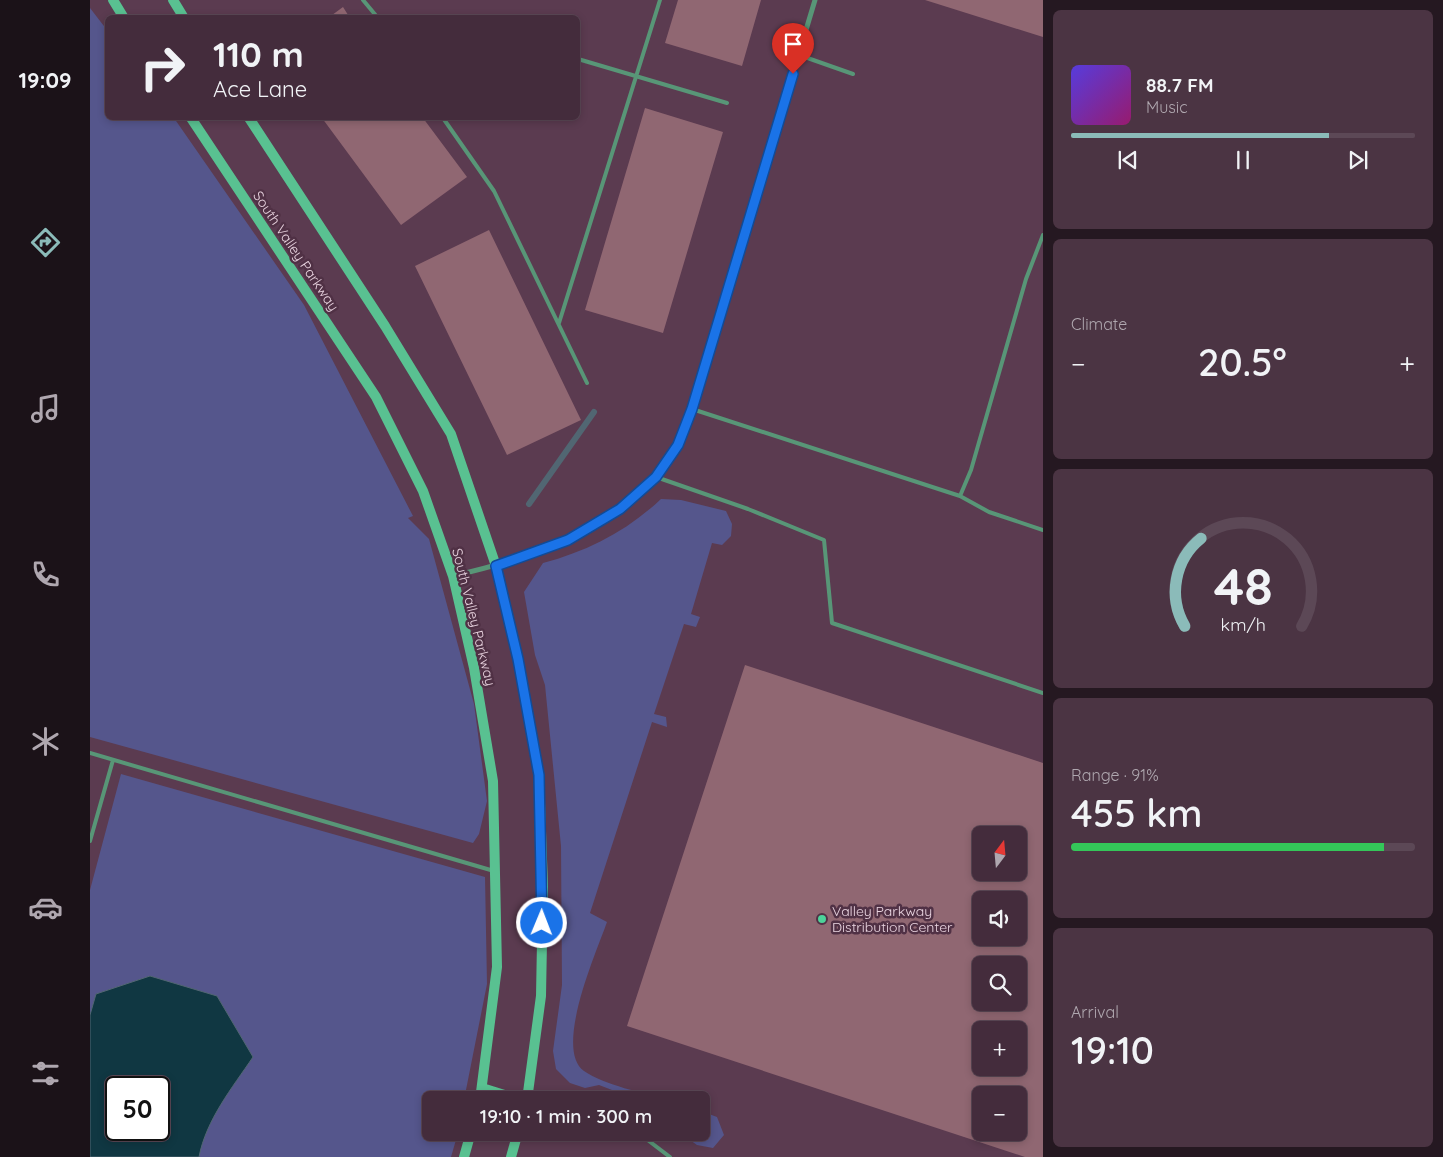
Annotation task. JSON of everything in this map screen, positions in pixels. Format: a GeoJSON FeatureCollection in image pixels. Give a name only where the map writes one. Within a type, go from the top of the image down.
{"type":"FeatureCollection","features":[{"type":"Feature","properties":{"kind":"main road"},"geometry":{"type":"LineString","coordinates":[[113,0],[122,15]]}},
{"type":"Feature","properties":{"kind":"main road"},"geometry":{"type":"LineString","coordinates":[[174,0],[182,15]]}},
{"type":"Feature","properties":{"kind":"main road","name":"South Valley Parkway"},"geometry":{"type":"LineString","coordinates":[[192,120],[376,397],[423,491],[452,576],[474,668],[493,781],[497,967],[482,1091]]}},
{"type":"Feature","properties":{"kind":"main road"},"geometry":{"type":"LineString","coordinates":[[250,120],[385,326],[451,434],[496,566],[518,659],[539,775],[543,887],[541,996],[527,1091]]}},
{"type":"Feature","properties":{"kind":"main road"},"geometry":{"type":"LineString","coordinates":[[482,1088],[492,1091]]}},
{"type":"Feature","properties":{"kind":"main road"},"geometry":{"type":"LineString","coordinates":[[464,1157],[468,1141]]}},
{"type":"Feature","properties":{"kind":"main road"},"geometry":{"type":"LineString","coordinates":[[511,1157],[515,1141]]}},
{"type":"Feature","properties":{"kind":"street"},"geometry":{"type":"LineString","coordinates":[[452,576],[496,566],[568,540],[620,509],[656,477],[678,445],[692,409],[815,0]]}},
{"type":"Feature","properties":{"kind":"lane"},"geometry":{"type":"LineString","coordinates":[[363,0],[376,15]]}},
{"type":"Feature","properties":{"kind":"lane"},"geometry":{"type":"LineString","coordinates":[[559,323],[660,0]]}},
{"type":"Feature","properties":{"kind":"lane"},"geometry":{"type":"LineString","coordinates":[[799,55],[853,74]]}},
{"type":"Feature","properties":{"kind":"lane"},"geometry":{"type":"LineString","coordinates":[[580,60],[727,103]]}},
{"type":"Feature","properties":{"kind":"lane"},"geometry":{"type":"LineString","coordinates":[[444,120],[494,191],[588,383]]}},
{"type":"Feature","properties":{"kind":"lane"},"geometry":{"type":"LineString","coordinates":[[960,496],[971,470],[1026,278],[1043,235]]}},
{"type":"Feature","properties":{"kind":"lane"},"geometry":{"type":"LineString","coordinates":[[692,409],[960,496],[989,512],[1043,530]]}},
{"type":"Feature","properties":{"kind":"lane"},"geometry":{"type":"LineString","coordinates":[[656,477],[748,509],[824,540],[832,623],[1043,693]]}},
{"type":"Feature","properties":{"kind":"lane"},"geometry":{"type":"LineString","coordinates":[[90,753],[496,872]]}},
{"type":"Feature","properties":{"kind":"lane"},"geometry":{"type":"LineString","coordinates":[[90,841],[113,760]]}},
{"type":"Feature","properties":{"kind":"lane"},"geometry":{"type":"LineString","coordinates":[[649,1141],[670,1157]]}},
{"type":"Feature","properties":{"kind":"shaded area"},"geometry":{"type":"Polygon","coordinates":[[[90,8],[105,27],[105,120],[175,120],[304,305],[413,516],[408,518],[429,539],[474,704],[487,801],[479,834],[473,843],[90,737],[90,8]]]}},
{"type":"Feature","properties":{"kind":"shaded area"},"geometry":{"type":"Polygon","coordinates":[[[661,499],[681,500],[726,511],[732,524],[731,536],[722,545],[712,543],[691,614],[700,617],[696,627],[684,624],[654,714],[666,717],[667,727],[652,722],[590,913],[607,922],[580,999],[573,1043],[576,1059],[584,1071],[602,1080],[635,1091],[615,1091],[599,1085],[585,1088],[570,1083],[556,1069],[553,1051],[562,985],[561,846],[545,685],[535,655],[524,592],[543,563],[591,546],[621,530],[661,499]]]}},
{"type":"Feature","properties":{"kind":"shaded area"},"geometry":{"type":"Polygon","coordinates":[[[121,774],[485,877],[487,984],[466,1091],[422,1091],[422,1141],[456,1141],[451,1157],[90,1157],[90,890],[121,774]]]}},
{"type":"Feature","properties":{"kind":"shaded area"},"geometry":{"type":"Polygon","coordinates":[[[150,976],[217,996],[253,1057],[214,1117],[202,1143],[199,1157],[90,1157],[90,1015],[96,994],[150,976]]]}},
{"type":"Feature","properties":{"kind":"shaded area"},"geometry":{"type":"Polygon","coordinates":[[[710,1114],[717,1117],[724,1135],[713,1148],[697,1145],[691,1141],[710,1141],[710,1114]]]}},
{"type":"Feature","properties":{"kind":"building"},"geometry":{"type":"Polygon","coordinates":[[[678,0],[761,0],[742,66],[665,43],[678,0]]]}},
{"type":"Feature","properties":{"kind":"building"},"geometry":{"type":"Polygon","coordinates":[[[925,0],[1043,0],[1043,37],[925,0]]]}},
{"type":"Feature","properties":{"kind":"building"},"geometry":{"type":"Polygon","coordinates":[[[343,7],[348,15],[332,15],[343,7]]]}},
{"type":"Feature","properties":{"kind":"building"},"geometry":{"type":"Polygon","coordinates":[[[645,108],[723,132],[663,333],[585,310],[645,108]]]}},
{"type":"Feature","properties":{"kind":"building"},"geometry":{"type":"Polygon","coordinates":[[[323,120],[424,120],[467,177],[401,225],[323,120]]]}},
{"type":"Feature","properties":{"kind":"building"},"geometry":{"type":"Polygon","coordinates":[[[489,230],[581,420],[507,455],[415,266],[489,230]]]}},
{"type":"Feature","properties":{"kind":"building","name":"Valley Parkway Distribution Center"},"geometry":{"type":"Polygon","coordinates":[[[745,665],[1043,763],[1043,1157],[1025,1157],[976,1141],[1027,1141],[1027,1086],[972,1086],[972,1140],[627,1026],[745,665]]]}},
{"type":"Feature","properties":{"kind":"waterway"},"geometry":{"type":"LineString","coordinates":[[529,504],[594,412]]}},
{"type":"Feature","properties":{"kind":"place","name":"Valley Parkway Distribution Center"},"geometry":{"type":"Point","coordinates":[822,919]}},
{"type":"Feature","properties":{"kind":"route"},"geometry":{"type":"LineString","coordinates":[[542,923],[543,887],[539,775],[518,659],[496,566],[568,540],[620,509],[656,477],[678,445],[692,409],[793,74]]}}]}
